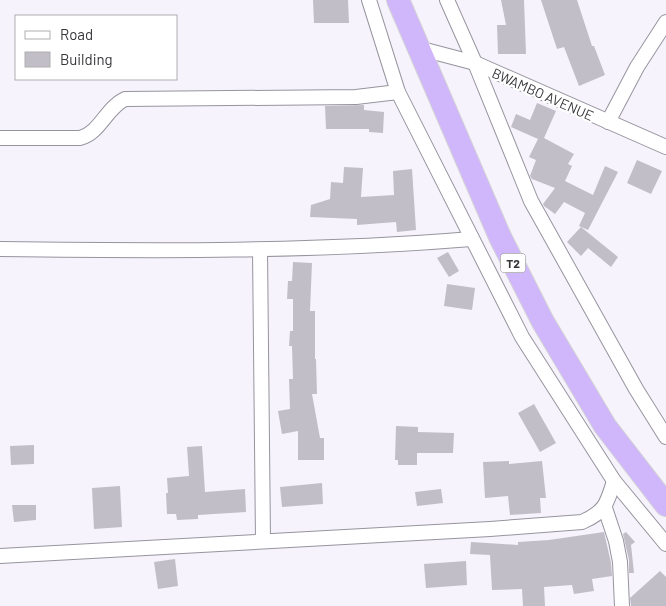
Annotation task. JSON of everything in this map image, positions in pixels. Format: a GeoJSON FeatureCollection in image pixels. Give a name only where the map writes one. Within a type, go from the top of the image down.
{"type":"FeatureCollection","features":[{"type":"Feature","properties":{"kind":"highway","name":"T2"},"geometry":{"type":"LineString","coordinates":[[398,0],[500,237],[543,322],[605,426],[666,505]]}},
{"type":"Feature","properties":{"kind":"street"},"geometry":{"type":"LineString","coordinates":[[369,0],[398,92],[522,337],[614,481],[666,544]]}},
{"type":"Feature","properties":{"kind":"street"},"geometry":{"type":"LineString","coordinates":[[447,0],[475,63],[530,201],[636,389],[666,437]]}},
{"type":"Feature","properties":{"kind":"street"},"geometry":{"type":"LineString","coordinates":[[608,122],[637,67],[666,22]]}},
{"type":"Feature","properties":{"kind":"street","name":"BWAMBO AVENUE"},"geometry":{"type":"LineString","coordinates":[[418,48],[475,63],[666,148]]}},
{"type":"Feature","properties":{"kind":"street"},"geometry":{"type":"LineString","coordinates":[[0,138],[87,137],[118,102],[126,99],[356,97],[398,92]]}},
{"type":"Feature","properties":{"kind":"street"},"geometry":{"type":"LineString","coordinates":[[0,249],[260,250],[399,245],[471,239]]}},
{"type":"Feature","properties":{"kind":"street"},"geometry":{"type":"LineString","coordinates":[[260,250],[263,540]]}},
{"type":"Feature","properties":{"kind":"street"},"geometry":{"type":"LineString","coordinates":[[0,556],[263,540],[490,529],[582,522],[595,516],[605,508],[614,481]]}},
{"type":"Feature","properties":{"kind":"street"},"geometry":{"type":"LineString","coordinates":[[605,508],[616,541],[622,606]]}},
{"type":"Feature","properties":{"kind":"building"},"geometry":{"type":"Polygon","coordinates":[[[313,0],[348,0],[349,23],[314,23],[313,0]]]}},
{"type":"Feature","properties":{"kind":"building"},"geometry":{"type":"Polygon","coordinates":[[[501,0],[524,0],[526,54],[498,54],[497,25],[506,25],[501,0]]]}},
{"type":"Feature","properties":{"kind":"building"},"geometry":{"type":"Polygon","coordinates":[[[541,0],[577,0],[592,46],[594,46],[605,75],[579,86],[564,47],[557,49],[541,0]]]}},
{"type":"Feature","properties":{"kind":"building"},"geometry":{"type":"Polygon","coordinates":[[[537,103],[556,111],[544,138],[574,154],[568,164],[572,166],[565,181],[593,195],[605,166],[618,172],[588,230],[579,226],[585,213],[564,202],[555,214],[544,206],[543,204],[555,188],[532,179],[530,176],[536,160],[529,157],[538,139],[511,127],[516,114],[530,120],[537,103]]]}},
{"type":"Feature","properties":{"kind":"building"},"geometry":{"type":"Polygon","coordinates":[[[364,105],[364,110],[384,112],[383,133],[369,132],[369,129],[326,129],[325,106],[364,105]]]}},
{"type":"Feature","properties":{"kind":"building"},"geometry":{"type":"Polygon","coordinates":[[[637,160],[662,171],[651,194],[627,183],[637,160]]]}},
{"type":"Feature","properties":{"kind":"building"},"geometry":{"type":"Polygon","coordinates":[[[344,167],[363,168],[361,197],[394,195],[393,171],[412,169],[416,230],[397,232],[396,222],[357,225],[357,219],[310,217],[311,205],[330,199],[331,182],[343,183],[344,167]]]}},
{"type":"Feature","properties":{"kind":"building"},"geometry":{"type":"Polygon","coordinates":[[[581,227],[618,257],[611,267],[588,248],[581,256],[567,242],[581,227]]]}},
{"type":"Feature","properties":{"kind":"building"},"geometry":{"type":"Polygon","coordinates":[[[448,252],[459,271],[449,277],[437,258],[448,252]]]}},
{"type":"Feature","properties":{"kind":"building"},"geometry":{"type":"Polygon","coordinates":[[[293,262],[312,263],[310,311],[315,311],[317,394],[312,394],[320,438],[324,438],[324,460],[298,460],[298,431],[282,434],[278,411],[290,409],[289,379],[293,379],[292,346],[289,346],[290,331],[293,331],[293,299],[287,299],[288,281],[292,281],[293,262]]]}},
{"type":"Feature","properties":{"kind":"building"},"geometry":{"type":"Polygon","coordinates":[[[447,284],[475,288],[472,310],[444,306],[447,284]]]}},
{"type":"Feature","properties":{"kind":"building"},"geometry":{"type":"Polygon","coordinates":[[[534,404],[556,443],[540,452],[518,413],[534,404]]]}},
{"type":"Feature","properties":{"kind":"building"},"geometry":{"type":"Polygon","coordinates":[[[396,426],[418,427],[418,432],[454,433],[453,453],[417,453],[417,465],[398,465],[398,460],[395,460],[396,426]]]}},
{"type":"Feature","properties":{"kind":"building"},"geometry":{"type":"Polygon","coordinates":[[[34,445],[34,464],[11,465],[10,446],[34,445]]]}},
{"type":"Feature","properties":{"kind":"building"},"geometry":{"type":"Polygon","coordinates":[[[202,446],[205,492],[245,489],[246,512],[198,515],[198,519],[177,520],[176,514],[167,514],[167,478],[189,476],[187,447],[202,446]]]}},
{"type":"Feature","properties":{"kind":"building"},"geometry":{"type":"Polygon","coordinates":[[[509,461],[509,464],[542,461],[546,498],[540,498],[541,513],[510,515],[508,496],[485,498],[483,462],[509,461]]]}},
{"type":"Feature","properties":{"kind":"building"},"geometry":{"type":"Polygon","coordinates":[[[322,483],[323,504],[282,507],[280,487],[322,483]]]}},
{"type":"Feature","properties":{"kind":"building"},"geometry":{"type":"Polygon","coordinates":[[[120,486],[122,527],[94,529],[92,488],[120,486]]]}},
{"type":"Feature","properties":{"kind":"building"},"geometry":{"type":"Polygon","coordinates":[[[441,489],[443,503],[417,506],[415,492],[441,489]]]}},
{"type":"Feature","properties":{"kind":"building"},"geometry":{"type":"Polygon","coordinates":[[[12,505],[36,505],[36,520],[14,522],[12,505]]]}},
{"type":"Feature","properties":{"kind":"building"},"geometry":{"type":"Polygon","coordinates":[[[604,532],[612,576],[592,579],[594,591],[574,594],[572,585],[544,587],[545,606],[523,606],[522,589],[492,590],[490,555],[470,554],[471,542],[518,545],[518,542],[549,540],[604,532]]]}},
{"type":"Feature","properties":{"kind":"building"},"geometry":{"type":"Polygon","coordinates":[[[626,532],[635,542],[631,545],[634,573],[629,573],[629,560],[623,534],[626,532]]]}},
{"type":"Feature","properties":{"kind":"building"},"geometry":{"type":"Polygon","coordinates":[[[175,559],[178,586],[158,589],[154,562],[175,559]]]}},
{"type":"Feature","properties":{"kind":"building"},"geometry":{"type":"Polygon","coordinates":[[[466,561],[467,585],[426,588],[424,564],[466,561]]]}},
{"type":"Feature","properties":{"kind":"building"},"geometry":{"type":"Polygon","coordinates":[[[660,571],[666,577],[666,606],[631,606],[630,598],[660,571]]]}}]}
